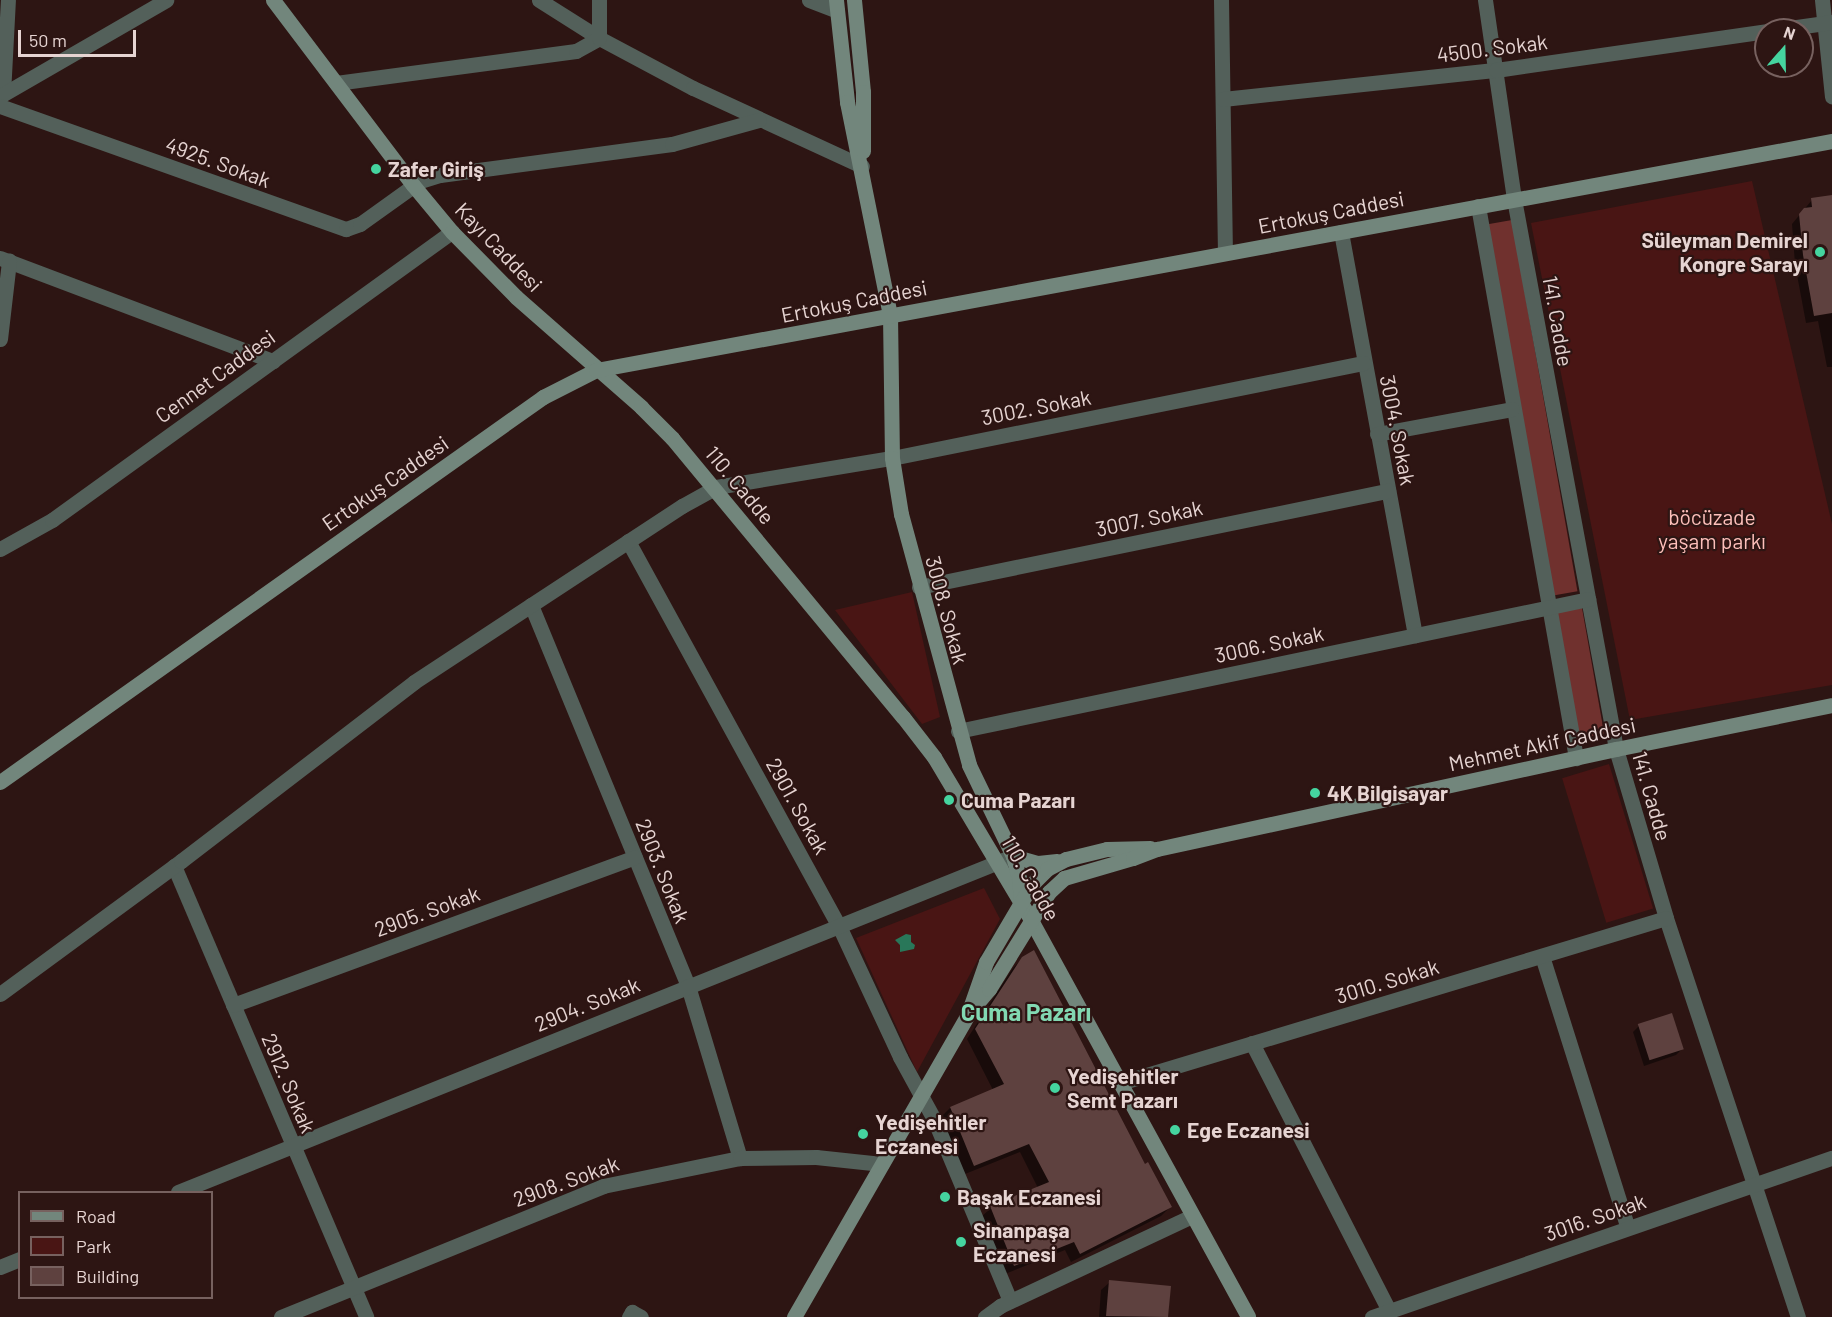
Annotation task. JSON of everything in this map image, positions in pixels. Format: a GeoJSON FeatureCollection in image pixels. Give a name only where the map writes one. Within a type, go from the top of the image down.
{"type":"FeatureCollection","features":[{"type":"Feature","properties":{"kind":"street"},"geometry":{"type":"LineString","coordinates":[[1,99],[8,0]]}},
{"type":"Feature","properties":{"kind":"street"},"geometry":{"type":"LineString","coordinates":[[1,99],[166,0]]}},
{"type":"Feature","properties":{"kind":"street","name":"Kayı Caddesi"},"geometry":{"type":"LineString","coordinates":[[273,0],[413,185],[452,232],[516,297],[596,370]]}},
{"type":"Feature","properties":{"kind":"street"},"geometry":{"type":"LineString","coordinates":[[539,0],[599,38],[759,120],[862,166]]}},
{"type":"Feature","properties":{"kind":"street"},"geometry":{"type":"LineString","coordinates":[[599,38],[600,0]]}},
{"type":"Feature","properties":{"kind":"street"},"geometry":{"type":"LineString","coordinates":[[809,0],[837,5],[847,102],[862,166]]}},
{"type":"Feature","properties":{"kind":"street"},"geometry":{"type":"LineString","coordinates":[[854,0],[864,113],[862,166]]}},
{"type":"Feature","properties":{"kind":"street"},"geometry":{"type":"LineString","coordinates":[[1221,0],[1224,253]]}},
{"type":"Feature","properties":{"kind":"street","name":"141. Cadde"},"geometry":{"type":"LineString","coordinates":[[1485,0],[1514,200],[1617,749],[1666,918],[1798,1317]]}},
{"type":"Feature","properties":{"kind":"street"},"geometry":{"type":"LineString","coordinates":[[1822,0],[1827,22],[1832,96]]}},
{"type":"Feature","properties":{"kind":"street","name":"4500. Sokak"},"geometry":{"type":"LineString","coordinates":[[1222,99],[1496,70],[1754,33]]}},
{"type":"Feature","properties":{"kind":"street"},"geometry":{"type":"LineString","coordinates":[[336,83],[567,53],[584,48],[599,38]]}},
{"type":"Feature","properties":{"kind":"street","name":"4925. Sokak"},"geometry":{"type":"LineString","coordinates":[[1,99],[346,229],[360,224],[413,185]]}},
{"type":"Feature","properties":{"kind":"street"},"geometry":{"type":"LineString","coordinates":[[413,185],[428,178],[457,171],[672,144],[759,120]]}},
{"type":"Feature","properties":{"kind":"street","name":"Ertokuş Caddesi"},"geometry":{"type":"LineString","coordinates":[[0,782],[543,397],[596,370],[1832,141]]}},
{"type":"Feature","properties":{"kind":"street","name":"3008. Sokak"},"geometry":{"type":"LineString","coordinates":[[862,166],[890,315],[892,458],[901,514],[958,731],[972,774],[1013,856],[1019,878],[1021,903]]}},
{"type":"Feature","properties":{"kind":"street"},"geometry":{"type":"LineString","coordinates":[[1478,206],[1512,408],[1576,758]]}},
{"type":"Feature","properties":{"kind":"street","name":"Cennet Caddesi"},"geometry":{"type":"LineString","coordinates":[[0,549],[52,520],[452,232]]}},
{"type":"Feature","properties":{"kind":"street","name":"3004. Sokak"},"geometry":{"type":"LineString","coordinates":[[1341,232],[1415,635]]}},
{"type":"Feature","properties":{"kind":"street"},"geometry":{"type":"LineString","coordinates":[[0,339],[4,259],[273,361]]}},
{"type":"Feature","properties":{"kind":"street","name":"3002. Sokak"},"geometry":{"type":"LineString","coordinates":[[716,487],[892,458],[1364,363]]}},
{"type":"Feature","properties":{"kind":"street","name":"110. Cadde"},"geometry":{"type":"LineString","coordinates":[[596,370],[641,407],[716,487],[903,717],[952,784],[1031,920],[1248,1317]]}},
{"type":"Feature","properties":{"kind":"street"},"geometry":{"type":"LineString","coordinates":[[1377,434],[1512,408]]}},
{"type":"Feature","properties":{"kind":"street"},"geometry":{"type":"LineString","coordinates":[[0,994],[174,866],[414,682],[628,541],[716,487]]}},
{"type":"Feature","properties":{"kind":"street","name":"3007. Sokak"},"geometry":{"type":"LineString","coordinates":[[919,587],[1388,491]]}},
{"type":"Feature","properties":{"kind":"street","name":"2901. Sokak"},"geometry":{"type":"LineString","coordinates":[[628,541],[839,926],[900,1057],[922,1095],[946,1146],[1006,1308]]}},
{"type":"Feature","properties":{"kind":"street","name":"3006. Sokak"},"geometry":{"type":"LineString","coordinates":[[958,731],[1588,599]]}},
{"type":"Feature","properties":{"kind":"street","name":"2903. Sokak"},"geometry":{"type":"LineString","coordinates":[[531,605],[688,986],[740,1158]]}},
{"type":"Feature","properties":{"kind":"street","name":"Mehmet Akif Caddesi"},"geometry":{"type":"LineString","coordinates":[[794,1317],[968,1014],[989,989],[1049,892],[1064,878],[1157,849],[1617,749],[1832,705]]}},
{"type":"Feature","properties":{"kind":"street","name":"Mehmet Akif Caddesi"},"geometry":{"type":"LineString","coordinates":[[968,1014],[986,962],[1039,876],[1054,864],[1107,849],[1157,849]]}},
{"type":"Feature","properties":{"kind":"street"},"geometry":{"type":"LineString","coordinates":[[1013,856],[1038,863],[1066,860]]}},
{"type":"Feature","properties":{"kind":"street","name":"2904. Sokak"},"geometry":{"type":"LineString","coordinates":[[180,1191],[292,1144],[1013,856]]}},
{"type":"Feature","properties":{"kind":"street","name":"2905. Sokak"},"geometry":{"type":"LineString","coordinates":[[233,1005],[635,857]]}},
{"type":"Feature","properties":{"kind":"street","name":"2912. Sokak"},"geometry":{"type":"LineString","coordinates":[[174,866],[366,1317]]}},
{"type":"Feature","properties":{"kind":"street","name":"3010. Sokak"},"geometry":{"type":"LineString","coordinates":[[1120,1083],[1666,918]]}},
{"type":"Feature","properties":{"kind":"street"},"geometry":{"type":"LineString","coordinates":[[1542,956],[1628,1228]]}},
{"type":"Feature","properties":{"kind":"street"},"geometry":{"type":"LineString","coordinates":[[1252,1043],[1389,1311]]}},
{"type":"Feature","properties":{"kind":"street","name":"2908. Sokak"},"geometry":{"type":"LineString","coordinates":[[281,1317],[603,1186],[740,1158],[816,1157],[882,1164]]}},
{"type":"Feature","properties":{"kind":"street","name":"3016. Sokak"},"geometry":{"type":"LineString","coordinates":[[1372,1317],[1832,1158]]}},
{"type":"Feature","properties":{"kind":"street"},"geometry":{"type":"LineString","coordinates":[[985,1317],[1192,1216]]}},
{"type":"Feature","properties":{"kind":"street"},"geometry":{"type":"LineString","coordinates":[[0,1267],[18,1260]]}},
{"type":"Feature","properties":{"kind":"green space","name":"böcüzade yaşam parkı"},"geometry":{"type":"Polygon","coordinates":[[[1752,181],[1832,524],[1832,685],[1630,720],[1531,223],[1752,181]]]}},
{"type":"Feature","properties":{"kind":"green space"},"geometry":{"type":"Polygon","coordinates":[[[912,592],[940,717],[922,724],[835,610],[912,592]]]}},
{"type":"Feature","properties":{"kind":"green space"},"geometry":{"type":"Polygon","coordinates":[[[1609,764],[1653,908],[1606,923],[1562,778],[1609,764]]]}},
{"type":"Feature","properties":{"kind":"green space"},"geometry":{"type":"Polygon","coordinates":[[[984,888],[1000,919],[917,1072],[856,938],[984,888]]]}},
{"type":"Feature","properties":{"kind":"shaded area"},"geometry":{"type":"Polygon","coordinates":[[[1512,220],[1577,591],[1552,596],[1486,225],[1512,220]]]}},
{"type":"Feature","properties":{"kind":"shaded area"},"geometry":{"type":"Polygon","coordinates":[[[1582,608],[1604,734],[1579,739],[1556,613],[1582,608]]]}},
{"type":"Feature","properties":{"kind":"shaded area"},"geometry":{"type":"Polygon","coordinates":[[[906,934],[911,935],[911,942],[915,945],[914,949],[900,952],[900,945],[895,940],[906,934]]]}},
{"type":"Feature","properties":{"kind":"building","name":"Süleyman Demirel Kongre Sarayı"},"geometry":{"type":"Polygon","coordinates":[[[1832,195],[1832,313],[1814,316],[1803,255],[1799,214],[1804,208],[1812,207],[1811,198],[1832,195]]]}},
{"type":"Feature","properties":{"kind":"building","name":"Yedişehitler Semt Pazarı"},"geometry":{"type":"Polygon","coordinates":[[[1034,950],[1145,1164],[1148,1162],[1172,1207],[1080,1254],[1074,1242],[1014,1266],[990,1206],[1049,1182],[1029,1144],[974,1166],[950,1107],[1004,1084],[975,1029],[1022,957],[1034,950]]]}},
{"type":"Feature","properties":{"kind":"building"},"geometry":{"type":"Polygon","coordinates":[[[1672,1013],[1684,1049],[1650,1060],[1638,1024],[1672,1013]]]}},
{"type":"Feature","properties":{"kind":"building"},"geometry":{"type":"Polygon","coordinates":[[[1109,1280],[1171,1286],[1168,1317],[1106,1316],[1109,1280]]]}},
{"type":"Feature","properties":{"kind":"place","name":"Zafer Giriş"},"geometry":{"type":"Point","coordinates":[376,169]}},
{"type":"Feature","properties":{"kind":"place","name":"Süleyman Demirel Kongre Sarayı"},"geometry":{"type":"Point","coordinates":[1820,252]}},
{"type":"Feature","properties":{"kind":"place","name":"4K Bilgisayar"},"geometry":{"type":"Point","coordinates":[1315,793]}},
{"type":"Feature","properties":{"kind":"place","name":"Cuma Pazarı"},"geometry":{"type":"Point","coordinates":[949,800]}},
{"type":"Feature","properties":{"kind":"place","name":"Yedişehitler Semt Pazarı"},"geometry":{"type":"Point","coordinates":[1055,1088]}},
{"type":"Feature","properties":{"kind":"place","name":"Ege Eczanesi"},"geometry":{"type":"Point","coordinates":[1175,1130]}},
{"type":"Feature","properties":{"kind":"place","name":"Yedişehitler Eczanesi"},"geometry":{"type":"Point","coordinates":[863,1134]}},
{"type":"Feature","properties":{"kind":"place","name":"Başak Eczanesi"},"geometry":{"type":"Point","coordinates":[945,1197]}},
{"type":"Feature","properties":{"kind":"place","name":"Sinanpaşa Eczanesi"},"geometry":{"type":"Point","coordinates":[961,1242]}},
{"type":"Feature","properties":{"kind":"district","name":"Cuma Pazarı"},"geometry":{"type":"Point","coordinates":[1026,1012]}}]}
